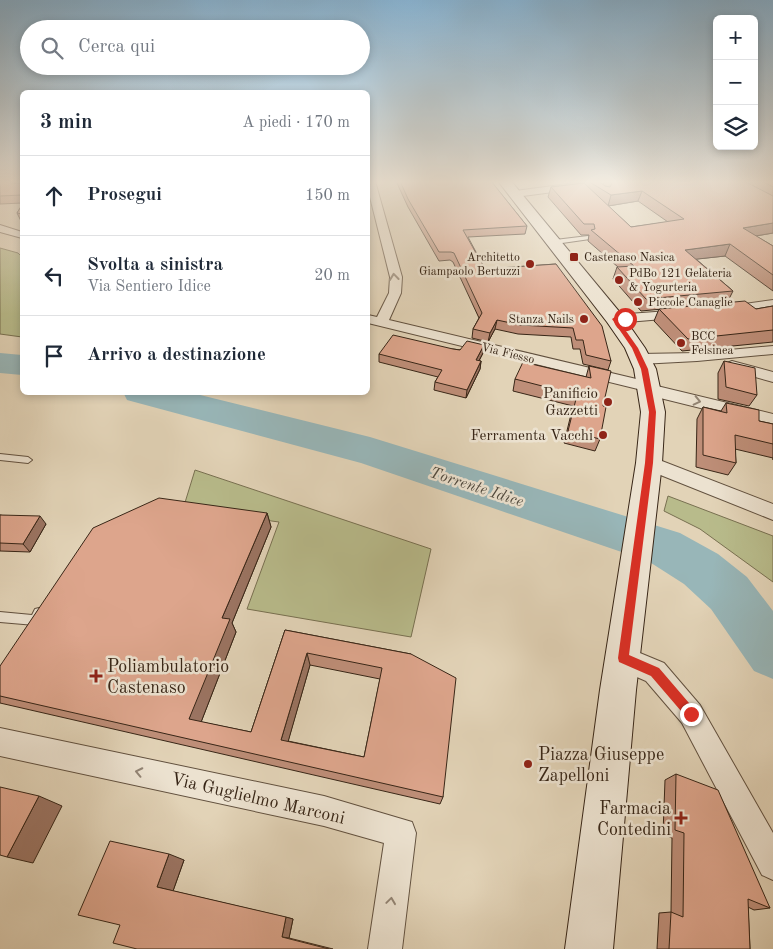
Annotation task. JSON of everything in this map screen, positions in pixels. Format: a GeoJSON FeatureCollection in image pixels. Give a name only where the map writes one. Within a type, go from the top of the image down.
{"type":"FeatureCollection","features":[{"type":"Feature","properties":{"kind":"street"},"geometry":{"type":"LineString","coordinates":[[374,320],[395,293],[396,277],[382,225]]}},
{"type":"Feature","properties":{"kind":"street"},"geometry":{"type":"LineString","coordinates":[[541,225],[615,319],[640,359],[650,389],[653,412],[649,466],[621,674],[589,949]]}},
{"type":"Feature","properties":{"kind":"street"},"geometry":{"type":"LineString","coordinates":[[0,228],[20,234]]}},
{"type":"Feature","properties":{"kind":"street"},"geometry":{"type":"LineString","coordinates":[[715,311],[773,304]]}},
{"type":"Feature","properties":{"kind":"street"},"geometry":{"type":"LineString","coordinates":[[615,319],[695,313]]}},
{"type":"Feature","properties":{"kind":"street","name":"Via Fiesso"},"geometry":{"type":"LineString","coordinates":[[374,320],[773,420]]}},
{"type":"Feature","properties":{"kind":"street"},"geometry":{"type":"LineString","coordinates":[[640,359],[697,357],[773,350]]}},
{"type":"Feature","properties":{"kind":"street"},"geometry":{"type":"LineString","coordinates":[[697,357],[773,377]]}},
{"type":"Feature","properties":{"kind":"street"},"geometry":{"type":"LineString","coordinates":[[649,466],[773,512]]}},
{"type":"Feature","properties":{"kind":"street"},"geometry":{"type":"LineString","coordinates":[[621,674],[655,672],[691,714],[773,864]]}},
{"type":"Feature","properties":{"kind":"street","name":"Via Guglielmo Marconi"},"geometry":{"type":"LineString","coordinates":[[0,742],[324,811],[401,833],[385,949]]}},
{"type":"Feature","properties":{"kind":"lane"},"geometry":{"type":"LineString","coordinates":[[555,242],[588,238]]}},
{"type":"Feature","properties":{"kind":"lane"},"geometry":{"type":"LineString","coordinates":[[0,457],[28,460]]}},
{"type":"Feature","properties":{"kind":"lane"},"geometry":{"type":"LineString","coordinates":[[0,618],[35,620],[45,604]]}},
{"type":"Feature","properties":{"kind":"green space"},"geometry":{"type":"Polygon","coordinates":[[[0,248],[20,255],[20,337],[0,334],[0,248]]]}},
{"type":"Feature","properties":{"kind":"green space"},"geometry":{"type":"Polygon","coordinates":[[[195,470],[431,549],[411,637],[247,609],[279,522],[183,509],[195,470]]]}},
{"type":"Feature","properties":{"kind":"green space"},"geometry":{"type":"Polygon","coordinates":[[[668,496],[773,536],[773,582],[700,529],[664,511],[668,496]]]}},
{"type":"Feature","properties":{"kind":"building"},"geometry":{"type":"Polygon","coordinates":[[[423,225],[526,225],[463,230],[485,269],[556,264],[602,326],[611,361],[586,355],[583,340],[576,340],[573,328],[520,325],[497,320],[490,333],[473,329],[482,313],[454,253],[439,252],[423,225]]]}},
{"type":"Feature","properties":{"kind":"building"},"geometry":{"type":"Polygon","coordinates":[[[594,225],[629,225],[631,227],[642,225],[759,225],[743,228],[773,246],[773,275],[730,244],[685,250],[733,291],[646,299],[617,267],[634,266],[591,230],[595,229],[594,225]]]}},
{"type":"Feature","properties":{"kind":"building"},"geometry":{"type":"Polygon","coordinates":[[[745,301],[756,309],[773,306],[773,330],[688,339],[659,309],[745,301]]]}},
{"type":"Feature","properties":{"kind":"building"},"geometry":{"type":"Polygon","coordinates":[[[393,335],[460,350],[467,341],[484,345],[476,360],[481,361],[467,390],[435,382],[442,370],[379,354],[393,335]]]}},
{"type":"Feature","properties":{"kind":"building"},"geometry":{"type":"Polygon","coordinates":[[[724,361],[755,368],[757,395],[726,387],[724,361]]]}},
{"type":"Feature","properties":{"kind":"building"},"geometry":{"type":"Polygon","coordinates":[[[523,362],[591,378],[589,366],[611,371],[603,406],[606,407],[600,439],[568,431],[577,395],[515,379],[523,362]]]}},
{"type":"Feature","properties":{"kind":"building"},"geometry":{"type":"Polygon","coordinates":[[[726,403],[759,410],[759,421],[773,424],[773,444],[735,435],[736,463],[703,455],[703,407],[727,413],[726,403]]]}},
{"type":"Feature","properties":{"kind":"building"},"geometry":{"type":"Polygon","coordinates":[[[159,498],[267,513],[222,618],[230,619],[189,719],[251,732],[285,630],[411,654],[456,678],[443,797],[0,696],[0,666],[93,528],[159,498]],[[307,653],[281,740],[364,757],[382,668],[307,653]]]}},
{"type":"Feature","properties":{"kind":"building"},"geometry":{"type":"Polygon","coordinates":[[[0,515],[40,516],[23,544],[0,543],[0,515]]]}},
{"type":"Feature","properties":{"kind":"building"},"geometry":{"type":"Polygon","coordinates":[[[676,774],[718,790],[770,908],[748,899],[750,949],[669,949],[671,912],[683,917],[684,833],[675,830],[676,774]]]}},
{"type":"Feature","properties":{"kind":"building"},"geometry":{"type":"Polygon","coordinates":[[[0,787],[39,796],[7,857],[0,855],[0,787]]]}},
{"type":"Feature","properties":{"kind":"building"},"geometry":{"type":"Polygon","coordinates":[[[110,841],[169,854],[157,887],[286,917],[282,937],[329,949],[137,949],[113,943],[120,925],[78,915],[110,841]]]}},
{"type":"Feature","properties":{"kind":"waterway","name":"Torrente Idice"},"geometry":{"type":"LineString","coordinates":[[0,363],[20,365]]}},
{"type":"Feature","properties":{"kind":"waterway","name":"Torrente Idice"},"geometry":{"type":"LineString","coordinates":[[152,395],[370,451],[664,547],[701,569],[729,593],[773,653]]}},
{"type":"Feature","properties":{"kind":"place","name":"Castenaso Nasica"},"geometry":{"type":"Point","coordinates":[574,257]}},
{"type":"Feature","properties":{"kind":"place","name":"Architetto Giampaolo Bertuzzi"},"geometry":{"type":"Point","coordinates":[530,264]}},
{"type":"Feature","properties":{"kind":"place","name":"PdBo 121 Gelateria & Yogurteria"},"geometry":{"type":"Point","coordinates":[619,280]}},
{"type":"Feature","properties":{"kind":"place","name":"Piccole Canaglie"},"geometry":{"type":"Point","coordinates":[638,302]}},
{"type":"Feature","properties":{"kind":"place","name":"Stanza Nails"},"geometry":{"type":"Point","coordinates":[584,319]}},
{"type":"Feature","properties":{"kind":"place","name":"BCC Felsinea"},"geometry":{"type":"Point","coordinates":[681,343]}},
{"type":"Feature","properties":{"kind":"place","name":"Panificio Gazzetti"},"geometry":{"type":"Point","coordinates":[608,402]}},
{"type":"Feature","properties":{"kind":"place","name":"Ferramenta Vacchi"},"geometry":{"type":"Point","coordinates":[603,435]}},
{"type":"Feature","properties":{"kind":"place","name":"Poliambulatorio Castenaso"},"geometry":{"type":"Point","coordinates":[96,676]}},
{"type":"Feature","properties":{"kind":"place","name":"Piazza Giuseppe Zapelloni"},"geometry":{"type":"Point","coordinates":[528,764]}},
{"type":"Feature","properties":{"kind":"place","name":"Farmacia Contedini"},"geometry":{"type":"Point","coordinates":[681,818]}},
{"type":"Feature","properties":{"kind":"route"},"geometry":{"type":"LineString","coordinates":[[625,319],[615,319],[635,348],[645,369],[653,412],[649,463],[623,658],[655,672],[691,714]]}}]}
